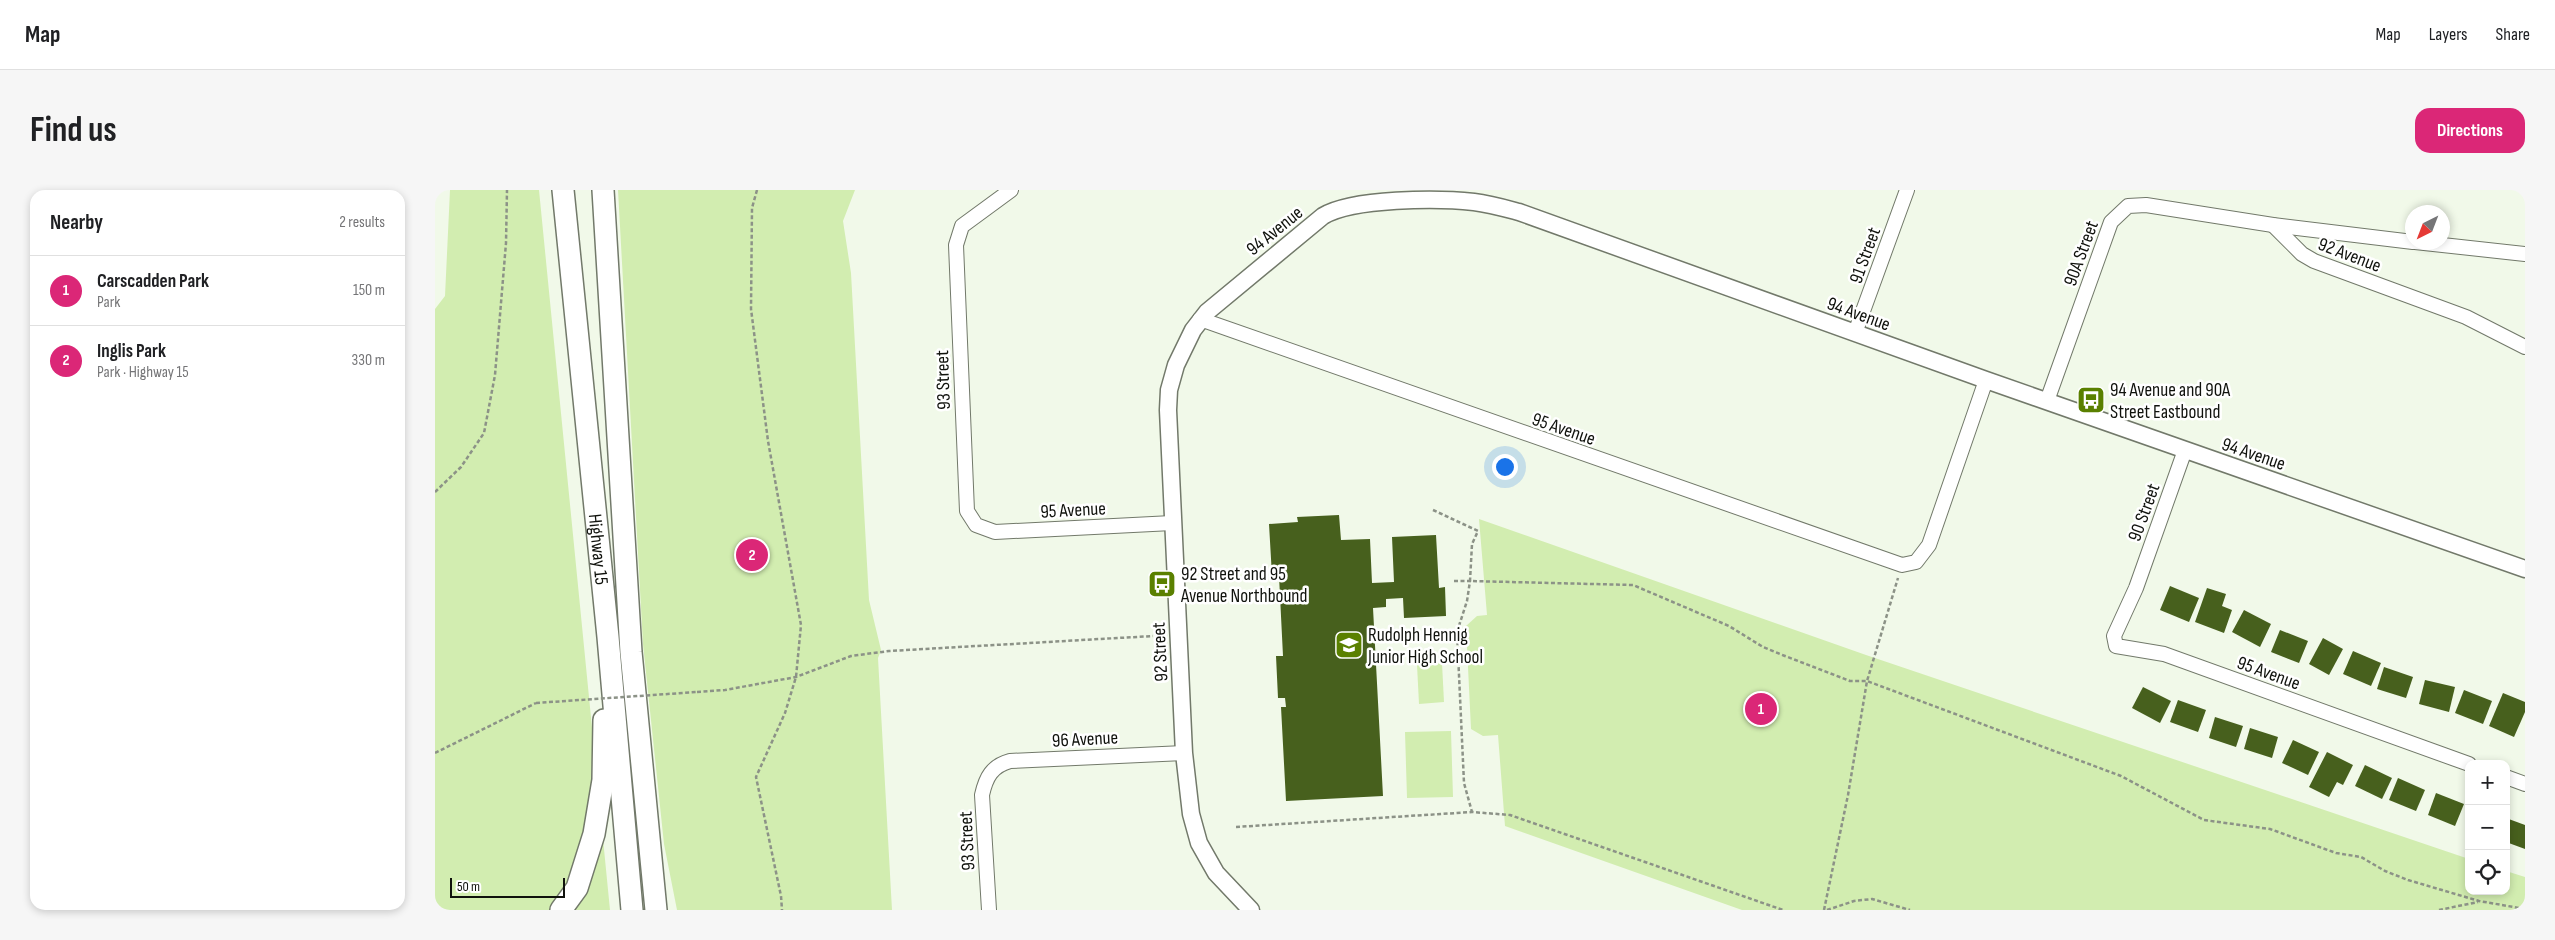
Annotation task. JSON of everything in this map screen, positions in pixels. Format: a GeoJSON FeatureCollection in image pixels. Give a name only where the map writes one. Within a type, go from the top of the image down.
{"type":"FeatureCollection","features":[{"type":"Feature","properties":{"kind":"main road","name":"Highway 15"},"geometry":{"type":"LineString","coordinates":[[563,190],[609,637],[632,910]]}},
{"type":"Feature","properties":{"kind":"main road","name":"Highway 15"},"geometry":{"type":"LineString","coordinates":[[603,190],[621,508],[642,780],[656,910]]}},
{"type":"Feature","properties":{"kind":"main road"},"geometry":{"type":"LineString","coordinates":[[561,910],[577,888],[594,834],[603,780],[609,637]]}},
{"type":"Feature","properties":{"kind":"main road"},"geometry":{"type":"LineString","coordinates":[[642,780],[670,910]]}},
{"type":"Feature","properties":{"kind":"street","name":"93 Street"},"geometry":{"type":"LineString","coordinates":[[976,525],[971,520],[965,503],[955,251],[959,232],[967,222],[1011,190]]}},
{"type":"Feature","properties":{"kind":"street","name":"91 Street"},"geometry":{"type":"LineString","coordinates":[[1855,333],[1907,190]]}},
{"type":"Feature","properties":{"kind":"street","name":"94 Avenue"},"geometry":{"type":"LineString","coordinates":[[1201,319],[1222,299],[1331,211],[1356,204],[1455,200],[1497,206],[1519,212],[1986,380],[2525,569]]}},
{"type":"Feature","properties":{"kind":"street","name":"90A Street"},"geometry":{"type":"LineString","coordinates":[[2047,401],[2111,222],[2122,210],[2135,204],[2146,205],[2273,225]]}},
{"type":"Feature","properties":{"kind":"street","name":"92 Avenue"},"geometry":{"type":"LineString","coordinates":[[2273,225],[2405,241]]}},
{"type":"Feature","properties":{"kind":"street","name":"92 Avenue"},"geometry":{"type":"LineString","coordinates":[[2273,225],[2306,257],[2466,317],[2525,348]]}},
{"type":"Feature","properties":{"kind":"street","name":"92 Avenue"},"geometry":{"type":"LineString","coordinates":[[2450,246],[2525,254]]}},
{"type":"Feature","properties":{"kind":"street","name":"95 Avenue"},"geometry":{"type":"LineString","coordinates":[[1201,319],[1901,565]]}},
{"type":"Feature","properties":{"kind":"street","name":"92 Street"},"geometry":{"type":"LineString","coordinates":[[1201,319],[1181,352],[1169,390],[1167,429],[1184,753],[1191,814],[1199,843],[1216,873],[1251,910]]}},
{"type":"Feature","properties":{"kind":"street"},"geometry":{"type":"LineString","coordinates":[[1901,565],[1916,562],[1929,545],[1986,380]]}},
{"type":"Feature","properties":{"kind":"street","name":"90 Street"},"geometry":{"type":"LineString","coordinates":[[2136,588],[2185,450]]}},
{"type":"Feature","properties":{"kind":"street","name":"95 Avenue"},"geometry":{"type":"LineString","coordinates":[[976,525],[995,532],[1173,522]]}},
{"type":"Feature","properties":{"kind":"street","name":"95 Avenue"},"geometry":{"type":"LineString","coordinates":[[2136,588],[2114,636],[2114,643],[2120,648],[2164,654],[2465,763]]}},
{"type":"Feature","properties":{"kind":"street","name":"96 Avenue"},"geometry":{"type":"LineString","coordinates":[[991,771],[1010,761],[1184,753]]}},
{"type":"Feature","properties":{"kind":"street","name":"93 Street"},"geometry":{"type":"LineString","coordinates":[[989,910],[982,794],[991,771]]}},
{"type":"Feature","properties":{"kind":"street"},"geometry":{"type":"LineString","coordinates":[[2510,778],[2525,784]]}},
{"type":"Feature","properties":{"kind":"path"},"geometry":{"type":"LineString","coordinates":[[435,492],[461,467],[484,433],[495,375],[506,243],[507,190]]}},
{"type":"Feature","properties":{"kind":"path"},"geometry":{"type":"LineString","coordinates":[[757,190],[752,208],[751,309],[767,433],[801,626],[796,677],[785,713],[756,777],[781,896],[782,910]]}},
{"type":"Feature","properties":{"kind":"path"},"geometry":{"type":"LineString","coordinates":[[1433,510],[1479,531],[1472,544],[1467,601],[1457,632],[1464,782],[1472,812]]}},
{"type":"Feature","properties":{"kind":"path"},"geometry":{"type":"LineString","coordinates":[[1901,565],[1867,681],[1848,795],[1825,910],[1854,901],[1872,898],[1910,910]]}},
{"type":"Feature","properties":{"kind":"path"},"geometry":{"type":"LineString","coordinates":[[1454,581],[1633,586],[1729,626],[1763,647],[1785,656],[1850,681],[1867,681],[2121,776],[2204,820],[2270,829],[2337,853],[2361,857],[2408,880],[2479,901],[2525,909]]}},
{"type":"Feature","properties":{"kind":"path"},"geometry":{"type":"LineString","coordinates":[[435,753],[536,703],[725,690],[796,677],[851,656],[889,651],[1153,636]]}},
{"type":"Feature","properties":{"kind":"path"},"geometry":{"type":"LineString","coordinates":[[1237,827],[1472,812],[1510,815],[1783,910]]}},
{"type":"Feature","properties":{"kind":"path"},"geometry":{"type":"LineString","coordinates":[[2439,910],[2479,901]]}},
{"type":"Feature","properties":{"kind":"green space"},"geometry":{"type":"Polygon","coordinates":[[[450,190],[539,190],[610,910],[435,910],[435,309],[445,296],[450,190]]]}},
{"type":"Feature","properties":{"kind":"green space"},"geometry":{"type":"Polygon","coordinates":[[[618,190],[855,190],[843,221],[851,273],[869,600],[881,650],[878,658],[892,910],[677,910],[664,844],[643,644],[618,190]]]}},
{"type":"Feature","properties":{"kind":"green space"},"geometry":{"type":"Polygon","coordinates":[[[1479,519],[1866,655],[2465,858],[2465,895],[2510,895],[2510,872],[2525,877],[2525,910],[1742,910],[1505,826],[1498,735],[1483,736],[1471,729],[1466,626],[1477,616],[1487,615],[1479,519]]]}},
{"type":"Feature","properties":{"kind":"green space"},"geometry":{"type":"Polygon","coordinates":[[[1442,663],[1444,702],[1419,704],[1417,665],[1442,663]]]}},
{"type":"Feature","properties":{"kind":"green space"},"geometry":{"type":"Polygon","coordinates":[[[1451,731],[1453,797],[1407,798],[1405,732],[1451,731]]]}},
{"type":"Feature","properties":{"kind":"building","name":"Rudolph Hennig Junior High School"},"geometry":{"type":"Polygon","coordinates":[[[1339,515],[1341,540],[1370,539],[1372,583],[1394,582],[1392,537],[1436,535],[1439,588],[1445,587],[1446,616],[1404,618],[1403,598],[1386,599],[1386,607],[1373,608],[1383,796],[1286,801],[1281,707],[1286,707],[1285,698],[1278,698],[1276,656],[1283,656],[1279,576],[1272,576],[1269,524],[1298,522],[1297,517],[1339,515]]]}},
{"type":"Feature","properties":{"kind":"building"},"geometry":{"type":"Polygon","coordinates":[[[2170,586],[2199,598],[2189,622],[2160,610],[2170,586]]]}},
{"type":"Feature","properties":{"kind":"building"},"geometry":{"type":"Polygon","coordinates":[[[2207,588],[2226,594],[2222,606],[2232,610],[2224,633],[2195,622],[2207,588]]]}},
{"type":"Feature","properties":{"kind":"building"},"geometry":{"type":"Polygon","coordinates":[[[2244,610],[2271,624],[2260,647],[2232,632],[2244,610]]]}},
{"type":"Feature","properties":{"kind":"building"},"geometry":{"type":"Polygon","coordinates":[[[2280,630],[2308,641],[2299,663],[2271,652],[2280,630]]]}},
{"type":"Feature","properties":{"kind":"building"},"geometry":{"type":"Polygon","coordinates":[[[2323,638],[2343,649],[2329,675],[2309,664],[2323,638]]]}},
{"type":"Feature","properties":{"kind":"building"},"geometry":{"type":"Polygon","coordinates":[[[2353,651],[2381,663],[2371,686],[2343,674],[2353,651]]]}},
{"type":"Feature","properties":{"kind":"building"},"geometry":{"type":"Polygon","coordinates":[[[2384,667],[2413,677],[2406,698],[2377,689],[2384,667]]]}},
{"type":"Feature","properties":{"kind":"building"},"geometry":{"type":"Polygon","coordinates":[[[2425,680],[2455,687],[2449,712],[2419,704],[2425,680]]]}},
{"type":"Feature","properties":{"kind":"building"},"geometry":{"type":"Polygon","coordinates":[[[2143,687],[2171,701],[2160,723],[2132,708],[2143,687]]]}},
{"type":"Feature","properties":{"kind":"building"},"geometry":{"type":"Polygon","coordinates":[[[2464,690],[2492,701],[2483,724],[2455,713],[2464,690]]]}},
{"type":"Feature","properties":{"kind":"building"},"geometry":{"type":"Polygon","coordinates":[[[2503,693],[2525,702],[2525,712],[2514,737],[2489,726],[2503,693]]]}},
{"type":"Feature","properties":{"kind":"building"},"geometry":{"type":"Polygon","coordinates":[[[2178,700],[2206,710],[2198,732],[2170,722],[2178,700]]]}},
{"type":"Feature","properties":{"kind":"building"},"geometry":{"type":"Polygon","coordinates":[[[2215,717],[2243,726],[2236,747],[2209,738],[2215,717]]]}},
{"type":"Feature","properties":{"kind":"building"},"geometry":{"type":"Polygon","coordinates":[[[2250,728],[2278,737],[2272,758],[2244,749],[2250,728]]]}},
{"type":"Feature","properties":{"kind":"building"},"geometry":{"type":"Polygon","coordinates":[[[2293,740],[2319,752],[2308,775],[2282,763],[2293,740]]]}},
{"type":"Feature","properties":{"kind":"building"},"geometry":{"type":"Polygon","coordinates":[[[2327,752],[2353,765],[2343,785],[2337,782],[2329,797],[2309,787],[2327,752]]]}},
{"type":"Feature","properties":{"kind":"building"},"geometry":{"type":"Polygon","coordinates":[[[2365,765],[2392,778],[2382,799],[2355,786],[2365,765]]]}},
{"type":"Feature","properties":{"kind":"building"},"geometry":{"type":"Polygon","coordinates":[[[2398,778],[2425,790],[2416,811],[2389,800],[2398,778]]]}},
{"type":"Feature","properties":{"kind":"building"},"geometry":{"type":"Polygon","coordinates":[[[2436,793],[2464,804],[2455,826],[2428,815],[2436,793]]]}},
{"type":"Feature","properties":{"kind":"building"},"geometry":{"type":"Polygon","coordinates":[[[2510,819],[2525,825],[2525,849],[2510,843],[2510,819]]]}},
{"type":"Feature","properties":{"kind":"place","name":"94 Avenue and 90A Street Eastbound"},"geometry":{"type":"Point","coordinates":[2091,400]}},
{"type":"Feature","properties":{"kind":"place","name":"Inglis Park"},"geometry":{"type":"Point","coordinates":[752,555]}},
{"type":"Feature","properties":{"kind":"place","name":"92 Street and 95 Avenue Northbound"},"geometry":{"type":"Point","coordinates":[1162,584]}},
{"type":"Feature","properties":{"kind":"place","name":"Rudolph Hennig Junior High School"},"geometry":{"type":"Point","coordinates":[1349,645]}},
{"type":"Feature","properties":{"kind":"place","name":"Carscadden Park"},"geometry":{"type":"Point","coordinates":[1761,709]}}]}
